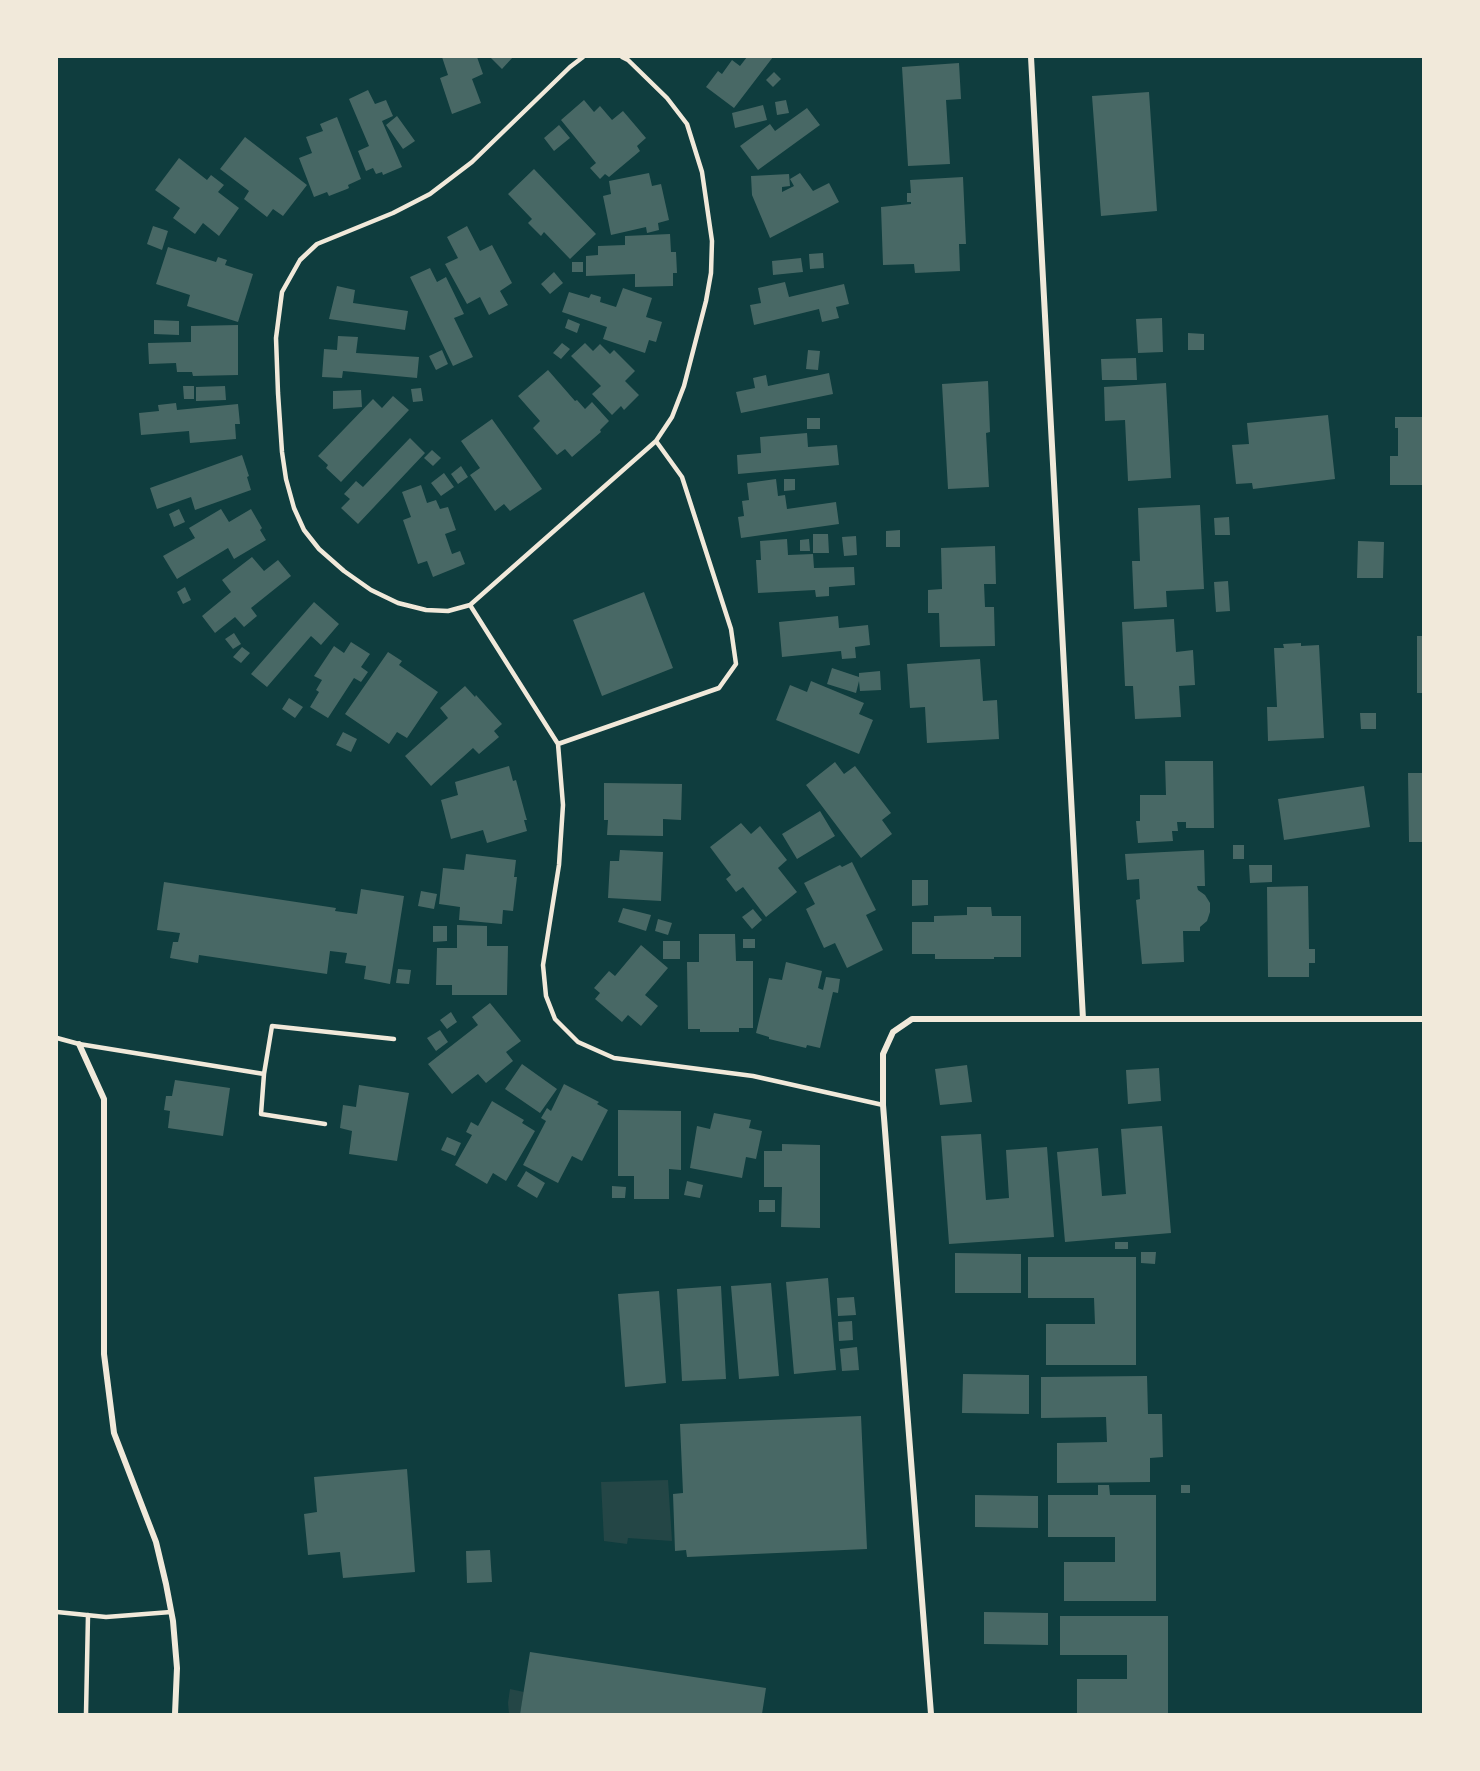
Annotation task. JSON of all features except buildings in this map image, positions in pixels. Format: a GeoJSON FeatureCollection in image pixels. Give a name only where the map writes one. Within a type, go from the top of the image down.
{"type":"FeatureCollection","features":[{"type":"Feature","properties":{"kind":"street"},"geometry":{"type":"LineString","coordinates":[[1031,57],[1083,1019]]}},
{"type":"Feature","properties":{"kind":"street"},"geometry":{"type":"LineString","coordinates":[[931,1714],[883,1105],[883,1054],[893,1032],[912,1019],[1423,1019]]}},
{"type":"Feature","properties":{"kind":"street"},"geometry":{"type":"LineString","coordinates":[[79,1044],[104,1099],[104,1354],[114,1433],[156,1542],[171,1612],[177,1668],[176,1714]]}},
{"type":"Feature","properties":{"kind":"lane"},"geometry":{"type":"LineString","coordinates":[[583,57],[472,162],[430,194],[393,213],[317,244],[300,260],[282,292],[276,338],[282,452],[294,508],[304,530],[319,549],[371,590],[398,603],[426,610],[448,611],[470,605],[656,441],[672,417],[684,386],[706,301],[711,273],[712,241],[702,172],[687,124],[667,98],[628,60],[622,57]]}},
{"type":"Feature","properties":{"kind":"lane"},"geometry":{"type":"LineString","coordinates":[[558,744],[719,688],[736,664],[731,629],[682,477],[656,441]]}},
{"type":"Feature","properties":{"kind":"lane"},"geometry":{"type":"LineString","coordinates":[[470,605],[558,744],[563,805],[559,865],[543,965],[546,996],[555,1019],[578,1042],[614,1058],[753,1077],[883,1105]]}},
{"type":"Feature","properties":{"kind":"lane"},"geometry":{"type":"LineString","coordinates":[[325,1124],[261,1114],[264,1074],[272,1026],[394,1039]]}},
{"type":"Feature","properties":{"kind":"lane"},"geometry":{"type":"LineString","coordinates":[[57,1038],[79,1044],[264,1074]]}},
{"type":"Feature","properties":{"kind":"lane"},"geometry":{"type":"LineString","coordinates":[[57,1612],[106,1617],[171,1612]]}},
{"type":"Feature","properties":{"kind":"lane"},"geometry":{"type":"LineString","coordinates":[[86,1714],[88,1615]]}},
{"type":"Feature","properties":{"kind":"shaded area"},"geometry":{"type":"Polygon","coordinates":[[[668,1480],[672,1541],[628,1538],[627,1544],[604,1541],[601,1482],[668,1480]]]}},
{"type":"Feature","properties":{"kind":"shaded area"},"geometry":{"type":"Polygon","coordinates":[[[510,1689],[524,1692],[520,1714],[509,1714],[510,1689]]]}}]}
